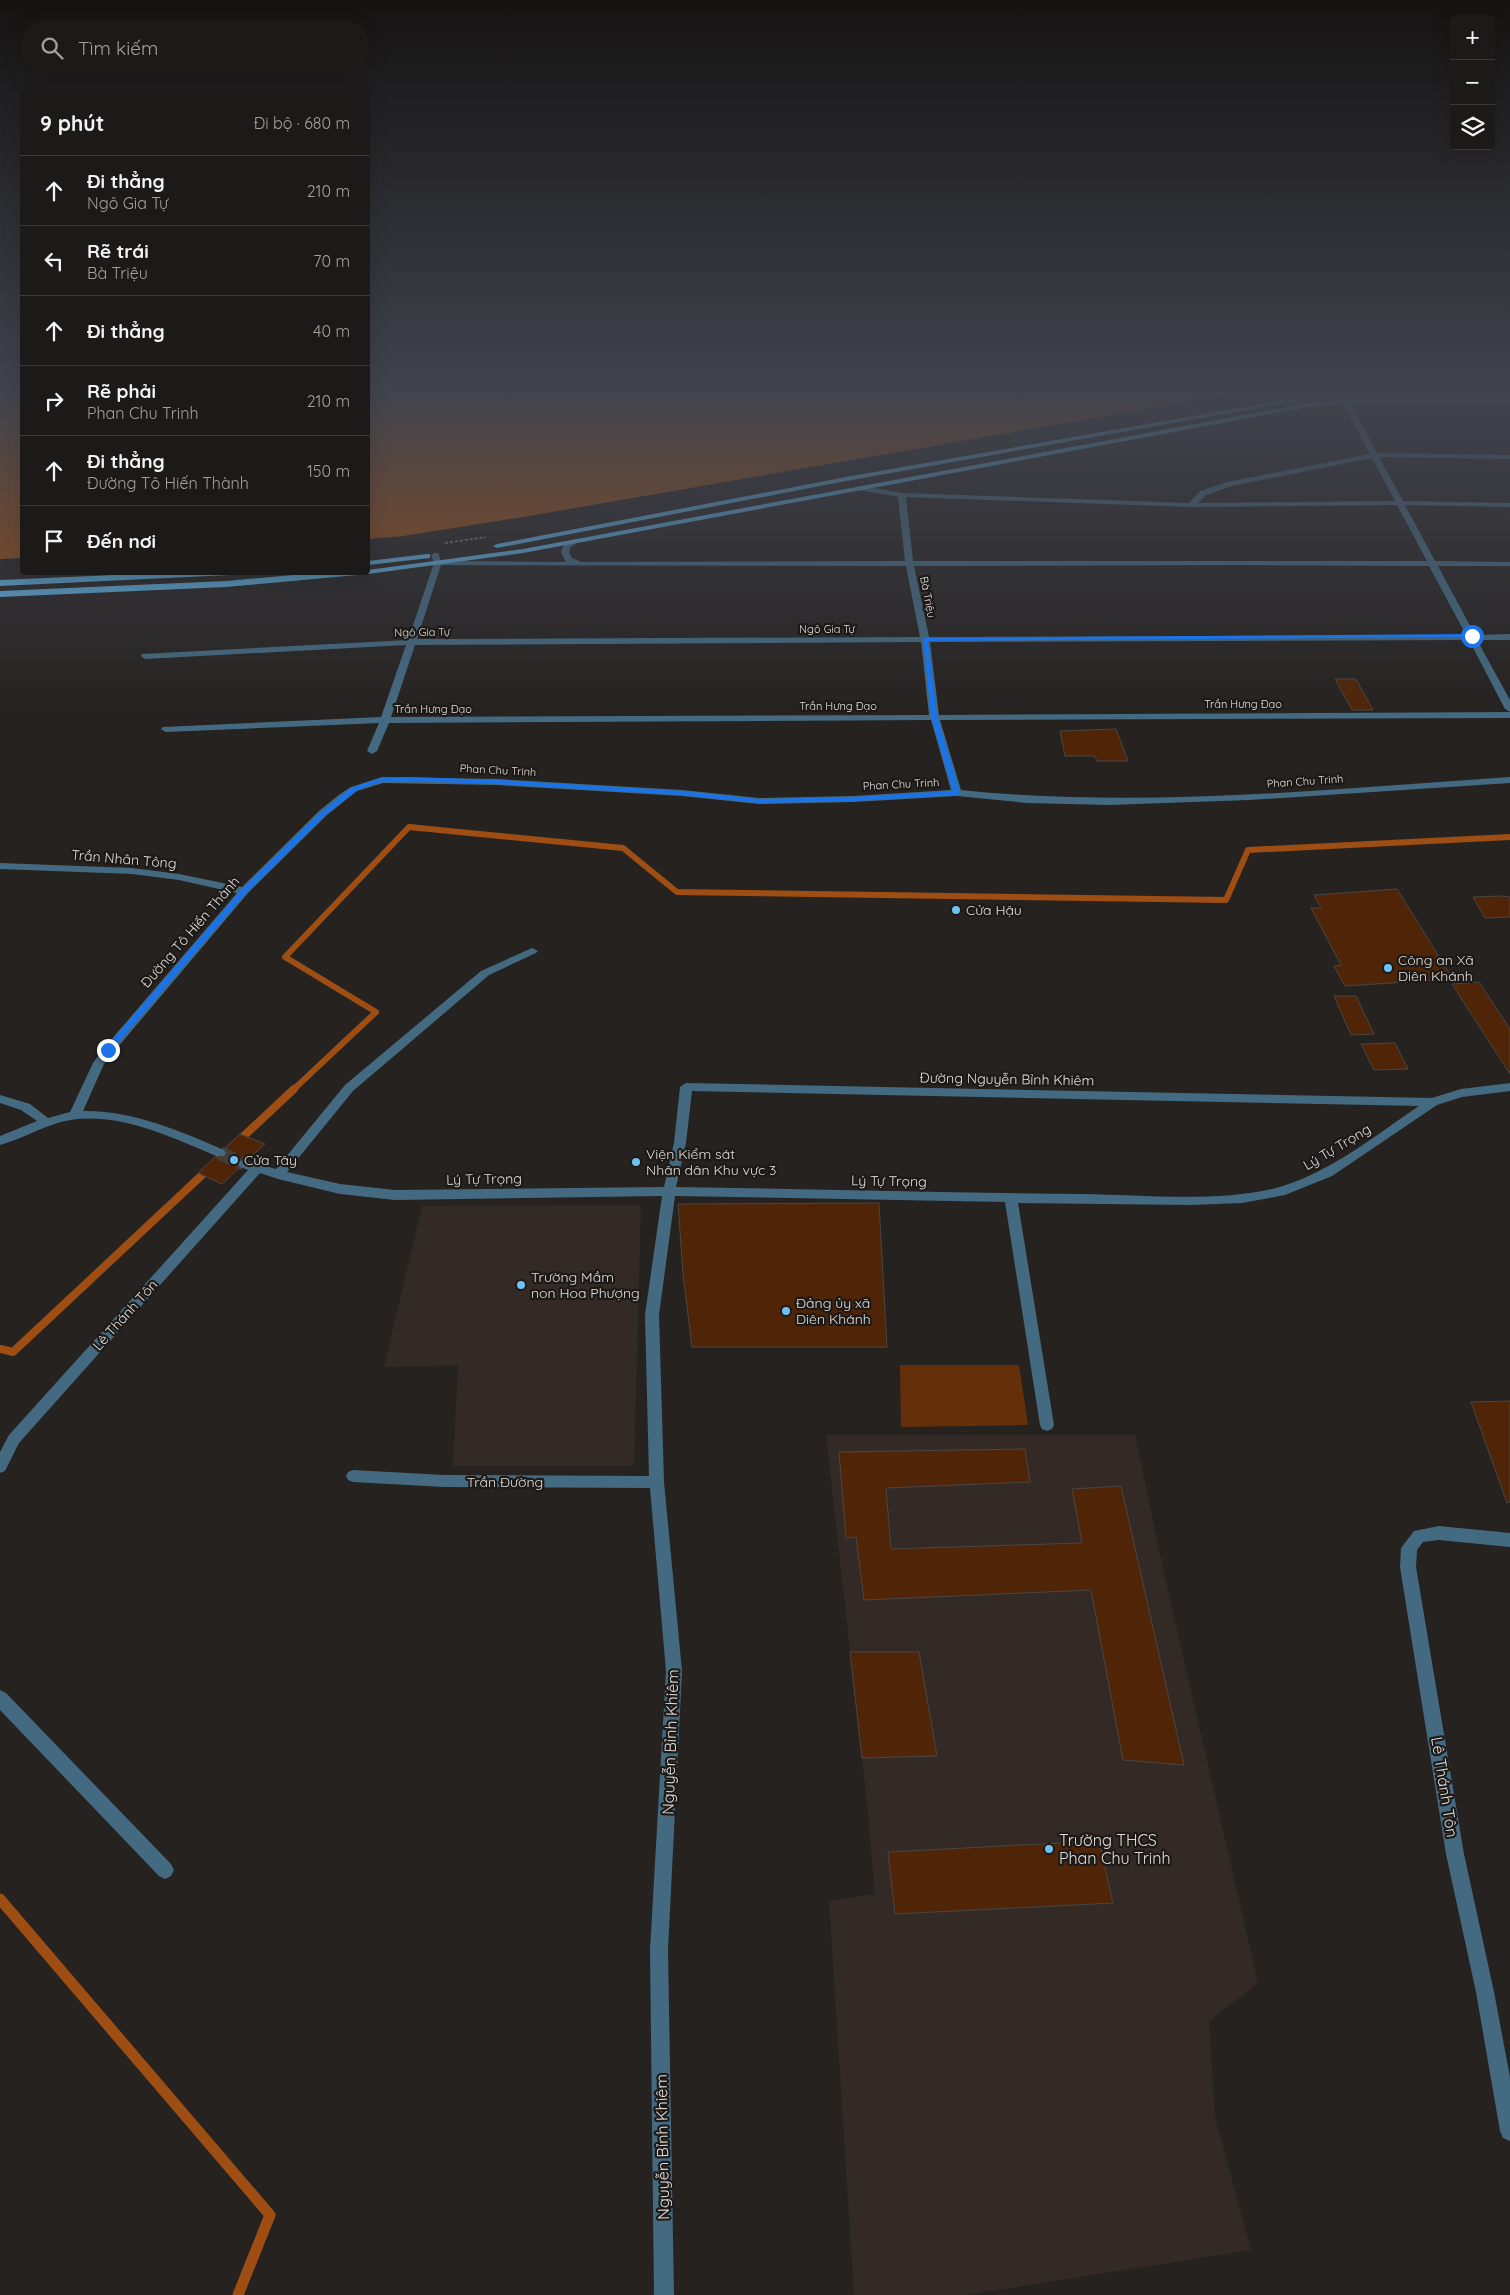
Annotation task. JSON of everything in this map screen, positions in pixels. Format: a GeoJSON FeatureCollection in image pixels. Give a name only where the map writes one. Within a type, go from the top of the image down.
{"type":"FeatureCollection","features":[{"type":"Feature","properties":{"kind":"main road"},"geometry":{"type":"LineString","coordinates":[[370,572],[741,499]]}},
{"type":"Feature","properties":{"kind":"main road"},"geometry":{"type":"LineString","coordinates":[[370,563],[437,559],[575,541],[802,499]]}},
{"type":"Feature","properties":{"kind":"main road"},"geometry":{"type":"LineString","coordinates":[[0,583],[186,575]]}},
{"type":"Feature","properties":{"kind":"main road"},"geometry":{"type":"LineString","coordinates":[[0,594],[226,584],[328,575]]}},
{"type":"Feature","properties":{"kind":"main road"},"geometry":{"type":"LineString","coordinates":[[29,594],[34,582]]}},
{"type":"Feature","properties":{"kind":"street","name":"Bà Triệu"},"geometry":{"type":"LineString","coordinates":[[902,499],[909,563],[925,640],[934,716],[957,793]]}},
{"type":"Feature","properties":{"kind":"street"},"geometry":{"type":"LineString","coordinates":[[1014,499],[1191,504],[1402,503],[1510,505]]}},
{"type":"Feature","properties":{"kind":"street"},"geometry":{"type":"LineString","coordinates":[[1191,504],[1196,499]]}},
{"type":"Feature","properties":{"kind":"street"},"geometry":{"type":"LineString","coordinates":[[1400,499],[1510,709]]}},
{"type":"Feature","properties":{"kind":"street"},"geometry":{"type":"LineString","coordinates":[[575,541],[567,546],[566,557],[583,565]]}},
{"type":"Feature","properties":{"kind":"street"},"geometry":{"type":"LineString","coordinates":[[372,751],[385,720],[412,642],[437,559],[583,565],[909,563],[1510,564]]}},
{"type":"Feature","properties":{"kind":"street","name":"Ngô Gia Tự"},"geometry":{"type":"LineString","coordinates":[[145,656],[412,642],[1510,637]]}},
{"type":"Feature","properties":{"kind":"street","name":"Trần Hưng Đạo"},"geometry":{"type":"LineString","coordinates":[[166,729],[385,720],[934,716],[1510,715]]}},
{"type":"Feature","properties":{"kind":"street","name":"Phan Chu Trinh"},"geometry":{"type":"LineString","coordinates":[[354,789],[382,780],[409,779],[618,789],[759,801],[854,799],[957,793],[1027,800],[1109,802],[1249,797],[1510,780]]}},
{"type":"Feature","properties":{"kind":"street","name":"Đường Tô Hiến Thành"},"geometry":{"type":"LineString","coordinates":[[74,1116],[99,1063],[108,1050],[244,891],[323,813],[354,789]]}},
{"type":"Feature","properties":{"kind":"street","name":"Trần Nhân Tông"},"geometry":{"type":"LineString","coordinates":[[0,866],[132,871],[244,891]]}},
{"type":"Feature","properties":{"kind":"street"},"geometry":{"type":"LineString","coordinates":[[278,1174],[349,1088],[485,973],[532,951]]}},
{"type":"Feature","properties":{"kind":"street","name":"Đường Nguyễn Bỉnh Khiêm"},"geometry":{"type":"LineString","coordinates":[[668,1191],[680,1143],[686,1087],[1433,1102]]}},
{"type":"Feature","properties":{"kind":"street","name":"Lý Tự Trọng"},"geometry":{"type":"LineString","coordinates":[[250,1166],[340,1189],[395,1195],[668,1191],[1011,1198],[1190,1200],[1242,1198],[1285,1190],[1328,1173],[1433,1102],[1461,1093],[1510,1087]]}},
{"type":"Feature","properties":{"kind":"street"},"geometry":{"type":"LineString","coordinates":[[0,1099],[25,1105],[46,1123]]}},
{"type":"Feature","properties":{"kind":"street"},"geometry":{"type":"LineString","coordinates":[[0,1141],[46,1123],[74,1116],[104,1115],[173,1133],[220,1153]]}},
{"type":"Feature","properties":{"kind":"street","name":"Lê Thánh Tôn"},"geometry":{"type":"LineString","coordinates":[[0,1467],[14,1438],[250,1166]]}},
{"type":"Feature","properties":{"kind":"street","name":"Nguyễn Bỉnh Khiêm"},"geometry":{"type":"LineString","coordinates":[[664,2295],[659,1950],[674,1671],[656,1482],[652,1315],[668,1191]]}},
{"type":"Feature","properties":{"kind":"street"},"geometry":{"type":"LineString","coordinates":[[1011,1198],[1047,1426]]}},
{"type":"Feature","properties":{"kind":"street","name":"Trần Đường"},"geometry":{"type":"LineString","coordinates":[[353,1476],[444,1481],[656,1482]]}},
{"type":"Feature","properties":{"kind":"street","name":"Lê Thánh Tôn"},"geometry":{"type":"LineString","coordinates":[[1510,1540],[1440,1533],[1419,1536],[1409,1548],[1408,1568],[1455,1854],[1485,1992],[1510,2131]]}},
{"type":"Feature","properties":{"kind":"street"},"geometry":{"type":"LineString","coordinates":[[0,1698],[165,1870]]}},
{"type":"Feature","properties":{"kind":"shaded area"},"geometry":{"type":"Polygon","coordinates":[[[0,499],[20,499],[20,558],[0,559],[0,499]]]}},
{"type":"Feature","properties":{"kind":"shaded area"},"geometry":{"type":"Polygon","coordinates":[[[370,499],[626,499],[523,517],[403,536],[370,539],[370,499]]]}},
{"type":"Feature","properties":{"kind":"shaded area","name":"Trường Mầm non Hoa Phượng"},"geometry":{"type":"Polygon","coordinates":[[[641,1205],[634,1466],[453,1466],[458,1365],[384,1367],[422,1206],[641,1205]]]}},
{"type":"Feature","properties":{"kind":"shaded area"},"geometry":{"type":"Polygon","coordinates":[[[900,1365],[1019,1365],[1028,1425],[901,1427],[900,1365]]]}},
{"type":"Feature","properties":{"kind":"shaded area","name":"Trường THCS Phan Chu Trinh"},"geometry":{"type":"Polygon","coordinates":[[[826,1435],[1135,1435],[1164,1573],[1258,1983],[1209,2021],[1215,2117],[1251,2250],[965,2295],[854,2295],[829,1901],[875,1894],[867,1803],[826,1435]]]}},
{"type":"Feature","properties":{"kind":"building"},"geometry":{"type":"Polygon","coordinates":[[[1335,679],[1356,679],[1373,710],[1352,710],[1335,679]]]}},
{"type":"Feature","properties":{"kind":"building"},"geometry":{"type":"Polygon","coordinates":[[[1116,729],[1128,761],[1097,761],[1095,756],[1065,756],[1060,731],[1116,729]]]}},
{"type":"Feature","properties":{"kind":"building"},"geometry":{"type":"Polygon","coordinates":[[[1397,889],[1453,979],[1345,986],[1334,966],[1341,965],[1311,908],[1321,908],[1314,895],[1397,889]]]}},
{"type":"Feature","properties":{"kind":"building"},"geometry":{"type":"Polygon","coordinates":[[[1473,897],[1510,897],[1510,917],[1485,918],[1473,897]]]}},
{"type":"Feature","properties":{"kind":"building"},"geometry":{"type":"Polygon","coordinates":[[[1479,982],[1510,1029],[1510,1074],[1452,984],[1479,982]]]}},
{"type":"Feature","properties":{"kind":"building"},"geometry":{"type":"Polygon","coordinates":[[[1334,996],[1356,996],[1374,1034],[1351,1035],[1334,996]]]}},
{"type":"Feature","properties":{"kind":"building"},"geometry":{"type":"Polygon","coordinates":[[[1395,1043],[1408,1069],[1374,1070],[1361,1044],[1395,1043]]]}},
{"type":"Feature","properties":{"kind":"building"},"geometry":{"type":"Polygon","coordinates":[[[240,1134],[265,1144],[248,1159],[238,1160],[236,1165],[239,1168],[222,1184],[198,1173],[215,1157],[226,1157],[228,1152],[225,1148],[240,1134]]]}},
{"type":"Feature","properties":{"kind":"building","name":"Đảng ủy xã Diên Khánh"},"geometry":{"type":"Polygon","coordinates":[[[879,1203],[887,1347],[692,1347],[683,1274],[678,1204],[879,1203]]]}},
{"type":"Feature","properties":{"kind":"building"},"geometry":{"type":"Polygon","coordinates":[[[1510,1401],[1510,1502],[1507,1503],[1471,1402],[1510,1401]]]}},
{"type":"Feature","properties":{"kind":"building"},"geometry":{"type":"Polygon","coordinates":[[[1025,1449],[1030,1482],[886,1488],[891,1549],[1082,1543],[1072,1489],[1121,1486],[1184,1765],[1123,1760],[1091,1590],[864,1600],[856,1537],[846,1538],[839,1452],[1025,1449]]]}},
{"type":"Feature","properties":{"kind":"building"},"geometry":{"type":"Polygon","coordinates":[[[850,1652],[919,1652],[937,1756],[862,1758],[850,1652]]]}},
{"type":"Feature","properties":{"kind":"building"},"geometry":{"type":"Polygon","coordinates":[[[1099,1841],[1113,1903],[895,1914],[888,1852],[1099,1841]]]}},
{"type":"Feature","properties":{"kind":"waterway"},"geometry":{"type":"LineString","coordinates":[[293,1090],[376,1012],[285,957],[409,827],[623,848],[677,892],[1226,900],[1248,850],[1510,837]]}},
{"type":"Feature","properties":{"kind":"waterway"},"geometry":{"type":"LineString","coordinates":[[0,1349],[13,1352],[294,1089]]}},
{"type":"Feature","properties":{"kind":"waterway"},"geometry":{"type":"LineString","coordinates":[[0,1899],[270,2215],[238,2295]]}},
{"type":"Feature","properties":{"kind":"tunnel"},"geometry":{"type":"LineString","coordinates":[[220,1153],[244,1164]]}},
{"type":"Feature","properties":{"kind":"place","name":"Cửa Hậu"},"geometry":{"type":"Point","coordinates":[956,910]}},
{"type":"Feature","properties":{"kind":"place","name":"Công an Xã Diên Khánh"},"geometry":{"type":"Point","coordinates":[1388,968]}},
{"type":"Feature","properties":{"kind":"place","name":"Cửa Tây"},"geometry":{"type":"Point","coordinates":[234,1160]}},
{"type":"Feature","properties":{"kind":"place","name":"Viện Kiểm sát Nhân dân Khu vực 3"},"geometry":{"type":"Point","coordinates":[636,1162]}},
{"type":"Feature","properties":{"kind":"place","name":"Trường Mầm non Hoa Phượng"},"geometry":{"type":"Point","coordinates":[521,1285]}},
{"type":"Feature","properties":{"kind":"place","name":"Đảng ủy xã Diên Khánh"},"geometry":{"type":"Point","coordinates":[786,1311]}},
{"type":"Feature","properties":{"kind":"place","name":"Trường THCS Phan Chu Trinh"},"geometry":{"type":"Point","coordinates":[1049,1849]}},
{"type":"Feature","properties":{"kind":"route"},"geometry":{"type":"LineString","coordinates":[[108,1050],[244,891],[302,836],[323,813],[354,789],[368,784],[382,780],[409,779],[498,782],[682,793],[759,801],[854,799],[957,793],[934,716],[925,640],[1472,636]]}}]}
